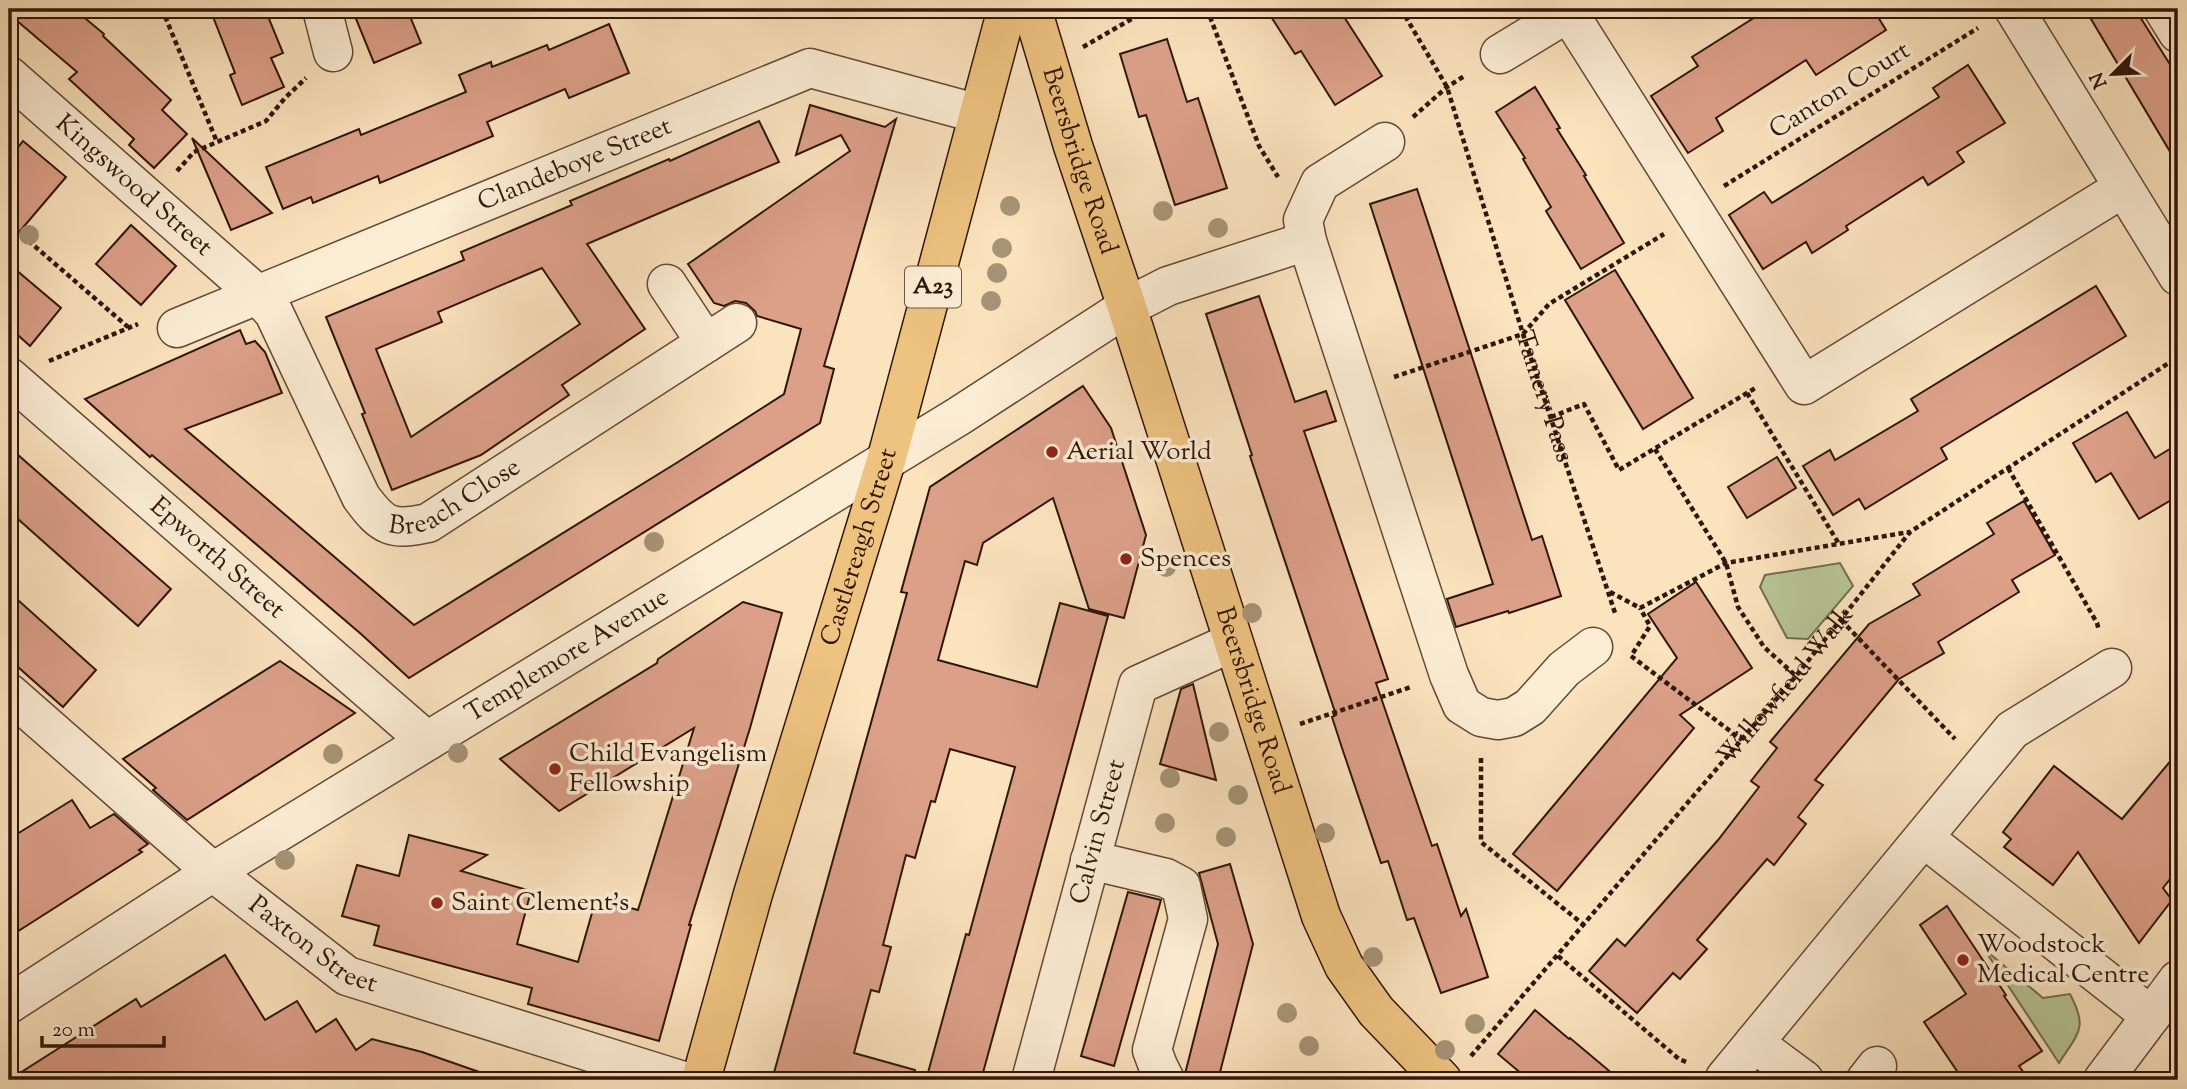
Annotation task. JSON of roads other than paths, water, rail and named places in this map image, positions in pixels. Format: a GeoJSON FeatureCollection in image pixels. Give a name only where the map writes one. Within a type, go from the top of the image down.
{"type":"FeatureCollection","features":[{"type":"Feature","properties":{"kind":"main road","name":"Castlereagh Street"},"geometry":{"type":"LineString","coordinates":[[701,1080],[753,894],[886,461],[1007,9]]}},
{"type":"Feature","properties":{"kind":"main road","name":"Beersbridge Road"},"geometry":{"type":"LineString","coordinates":[[1032,9],[1073,146],[1321,916],[1344,966],[1376,1011],[1455,1070]]}},
{"type":"Feature","properties":{"kind":"street"},"geometry":{"type":"LineString","coordinates":[[322,9],[333,52]]}},
{"type":"Feature","properties":{"kind":"street"},"geometry":{"type":"LineString","coordinates":[[2163,9],[2178,33]]}},
{"type":"Feature","properties":{"kind":"street"},"geometry":{"type":"LineString","coordinates":[[1500,54],[1571,10],[1799,375],[2123,188]]}},
{"type":"Feature","properties":{"kind":"street"},"geometry":{"type":"LineString","coordinates":[[1999,16],[2123,188],[2178,276]]}},
{"type":"Feature","properties":{"kind":"street","name":"Clandeboye Street"},"geometry":{"type":"LineString","coordinates":[[177,328],[810,68],[979,114]]}},
{"type":"Feature","properties":{"kind":"street","name":"Kingswood Street"},"geometry":{"type":"LineString","coordinates":[[9,76],[258,296]]}},
{"type":"Feature","properties":{"kind":"street"},"geometry":{"type":"LineString","coordinates":[[1385,142],[1320,183],[1305,231],[1449,675],[1462,705],[1481,717],[1498,720],[1514,717],[1530,707],[1564,670],[1612,639]]}},
{"type":"Feature","properties":{"kind":"street","name":"Templemore Avenue"},"geometry":{"type":"LineString","coordinates":[[9,1004],[214,872],[959,416],[1127,307],[1168,286],[1305,231]]}},
{"type":"Feature","properties":{"kind":"street","name":"Breach Close"},"geometry":{"type":"LineString","coordinates":[[258,296],[274,313],[362,497],[375,516],[390,525],[407,528],[428,523],[722,333],[667,284]]}},
{"type":"Feature","properties":{"kind":"street","name":"Epworth Street"},"geometry":{"type":"LineString","coordinates":[[9,377],[427,741]]}},
{"type":"Feature","properties":{"kind":"street","name":"Calvin Street"},"geometry":{"type":"LineString","coordinates":[[1031,1080],[1138,685],[1233,642]]}},
{"type":"Feature","properties":{"kind":"street"},"geometry":{"type":"LineString","coordinates":[[1725,1078],[2012,730],[2112,668]]}},
{"type":"Feature","properties":{"kind":"street","name":"Paxton Street"},"geometry":{"type":"LineString","coordinates":[[9,693],[214,872],[347,976],[680,1080]]}},
{"type":"Feature","properties":{"kind":"street"},"geometry":{"type":"LineString","coordinates":[[1924,838],[2151,1016]]}},
{"type":"Feature","properties":{"kind":"street"},"geometry":{"type":"LineString","coordinates":[[1090,860],[1166,878],[1181,886],[1188,919],[1152,1050],[1165,1080]]}},
{"type":"Feature","properties":{"kind":"street"},"geometry":{"type":"LineString","coordinates":[[2103,1080],[2178,980]]}},
{"type":"Feature","properties":{"kind":"street"},"geometry":{"type":"LineString","coordinates":[[1754,1043],[1804,1080]]}},
{"type":"Feature","properties":{"kind":"place","name":"Aerial World"},"geometry":{"type":"Point","coordinates":[1052,452]}},
{"type":"Feature","properties":{"kind":"place","name":"Spences"},"geometry":{"type":"Point","coordinates":[1126,559]}},
{"type":"Feature","properties":{"kind":"place","name":"Child Evangelism Fellowship"},"geometry":{"type":"Point","coordinates":[555,769]}},
{"type":"Feature","properties":{"kind":"place","name":"Saint Clement's"},"geometry":{"type":"Point","coordinates":[437,903]}},
{"type":"Feature","properties":{"kind":"place","name":"Woodstock Medical Centre"},"geometry":{"type":"Point","coordinates":[1963,960]}}]}
